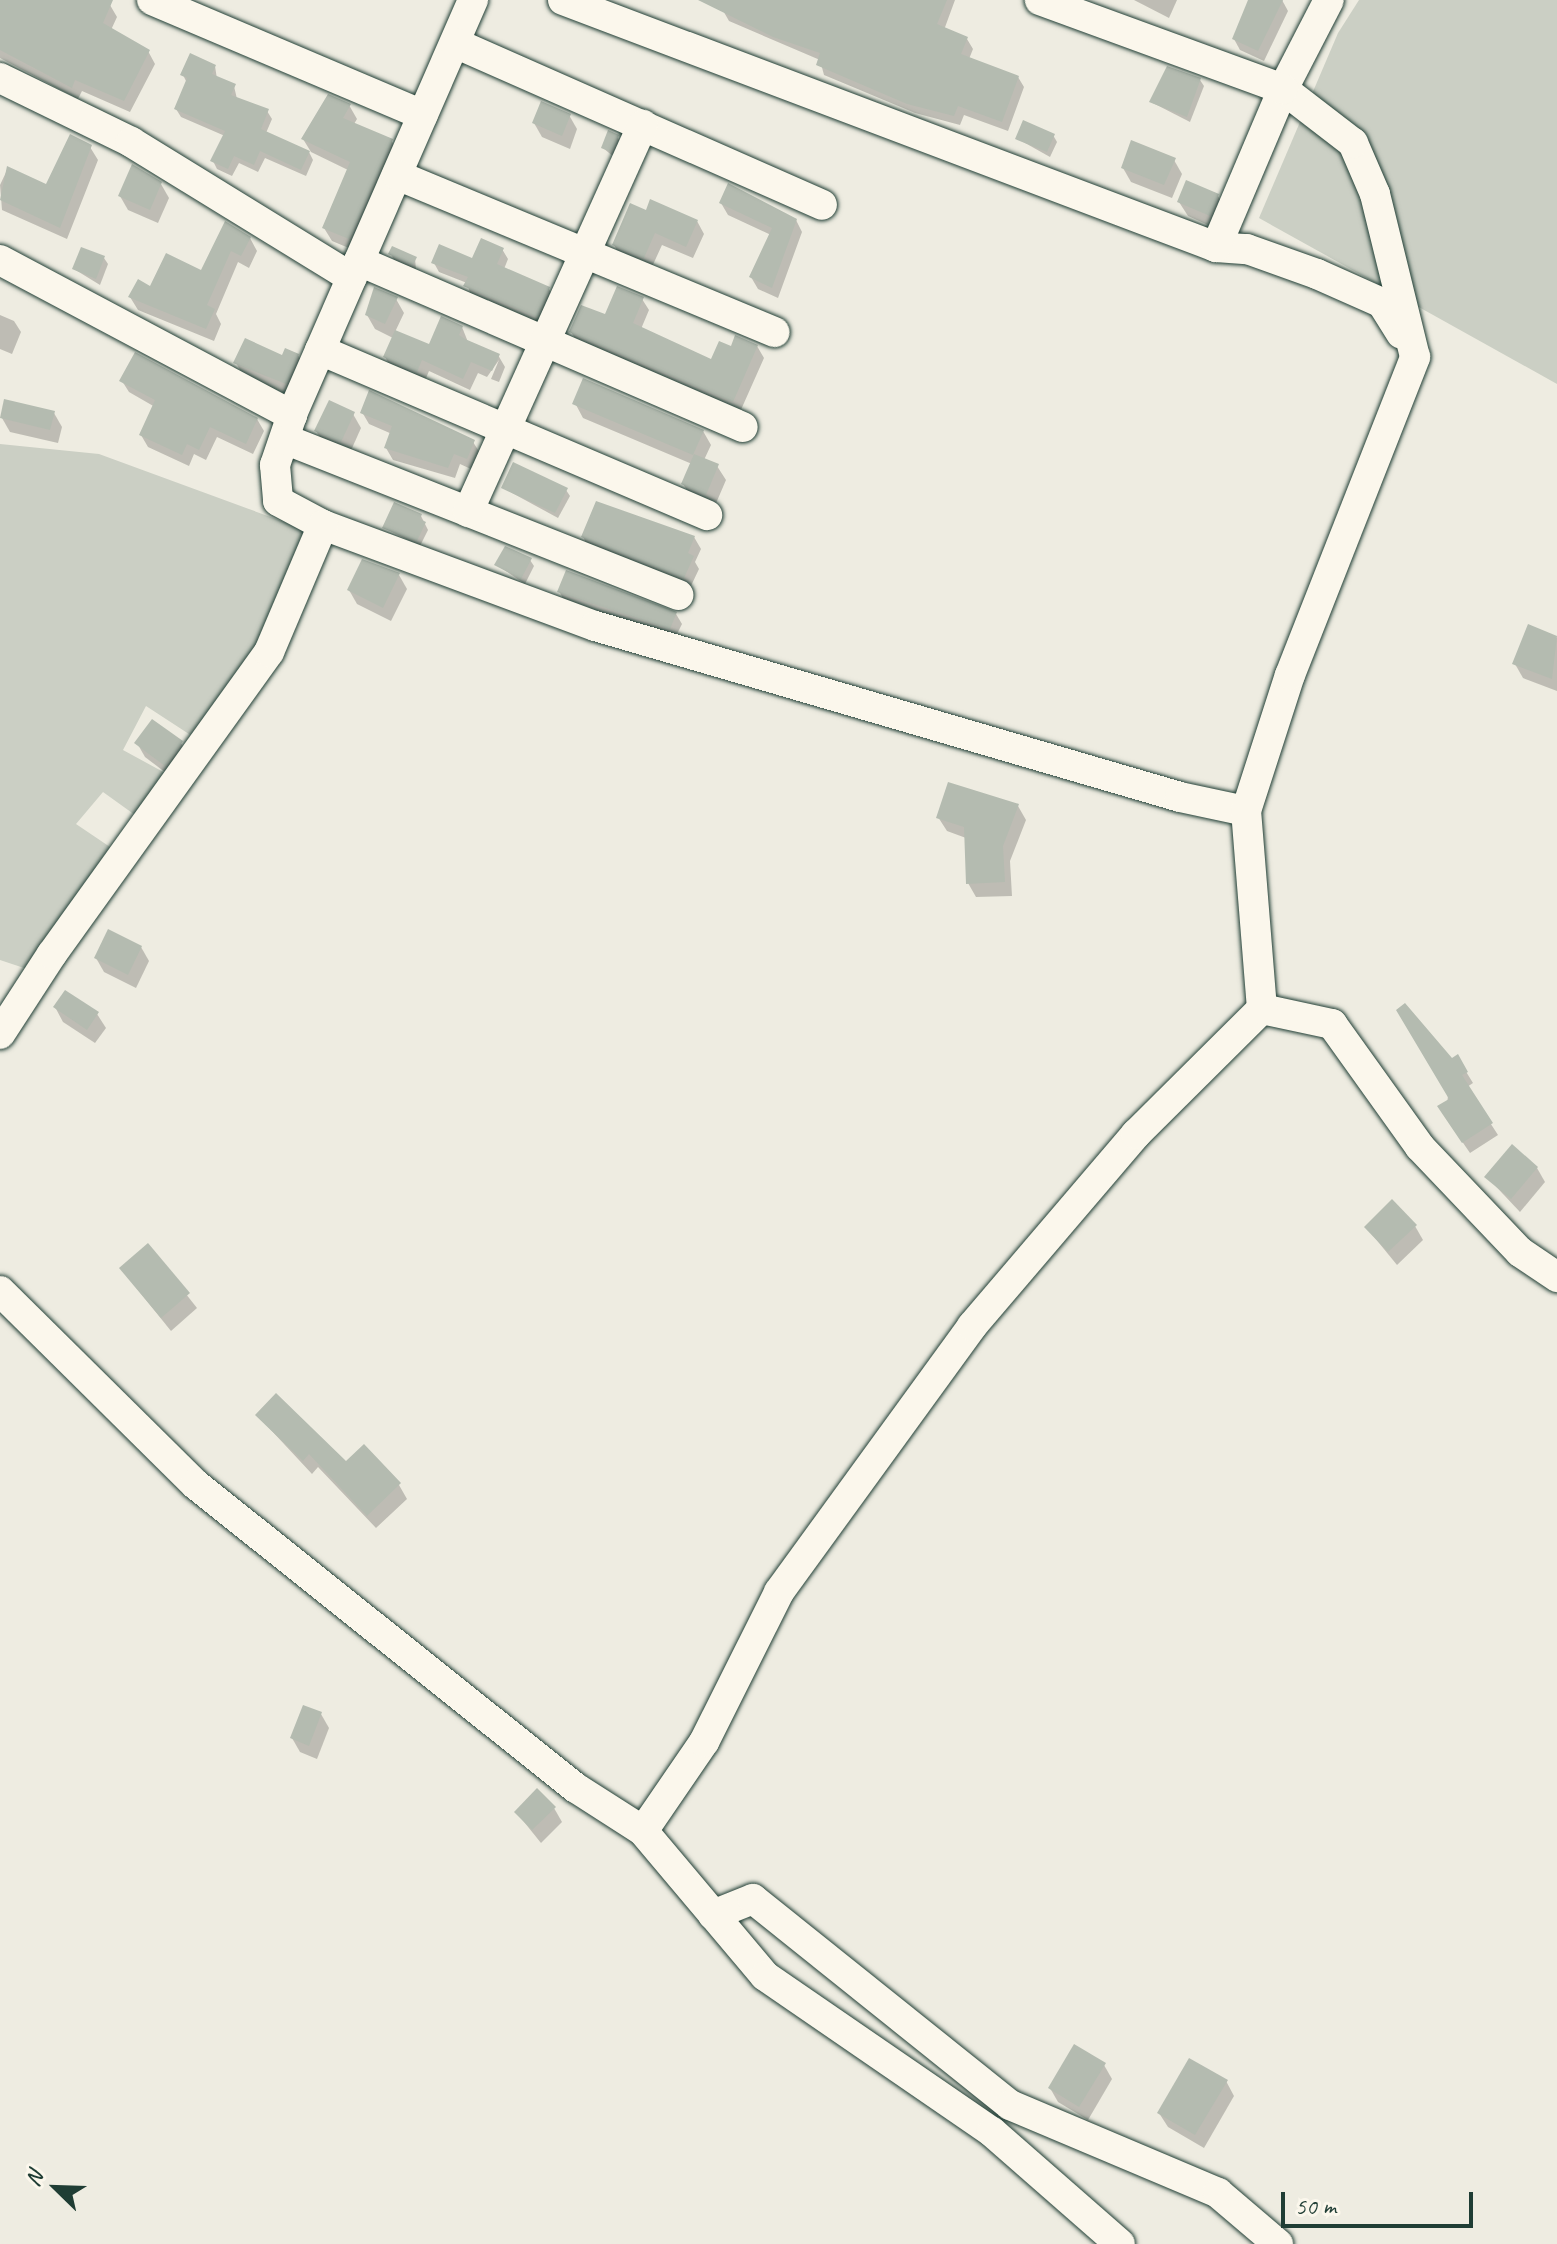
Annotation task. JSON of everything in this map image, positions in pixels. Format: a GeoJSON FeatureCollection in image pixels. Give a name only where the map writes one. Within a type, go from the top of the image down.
{"type":"FeatureCollection","features":[{"type":"Feature","properties":{"kind":"street"},"geometry":{"type":"LineString","coordinates":[[152,0],[423,115]]}},
{"type":"Feature","properties":{"kind":"street"},"geometry":{"type":"LineString","coordinates":[[473,0],[320,350],[275,465],[278,501],[323,525],[623,635],[1165,793],[1246,811]]}},
{"type":"Feature","properties":{"kind":"street"},"geometry":{"type":"LineString","coordinates":[[563,0],[608,8],[1216,247],[1247,249],[1382,303],[1415,357]]}},
{"type":"Feature","properties":{"kind":"street"},"geometry":{"type":"LineString","coordinates":[[643,1831],[704,1742],[779,1592],[972,1326],[1136,1134],[1262,1009],[1246,811],[1290,675],[1415,357],[1375,194],[1353,143],[1283,89],[1040,0]]}},
{"type":"Feature","properties":{"kind":"street"},"geometry":{"type":"LineString","coordinates":[[1216,247],[1283,89],[1329,0]]}},
{"type":"Feature","properties":{"kind":"street"},"geometry":{"type":"LineString","coordinates":[[455,43],[822,205]]}},
{"type":"Feature","properties":{"kind":"street"},"geometry":{"type":"LineString","coordinates":[[0,78],[131,142],[355,270],[545,342],[743,427]]}},
{"type":"Feature","properties":{"kind":"street"},"geometry":{"type":"LineString","coordinates":[[468,512],[643,125]]}},
{"type":"Feature","properties":{"kind":"street"},"geometry":{"type":"LineString","coordinates":[[397,175],[584,256],[775,332]]}},
{"type":"Feature","properties":{"kind":"street"},"geometry":{"type":"LineString","coordinates":[[0,260],[290,427],[468,512],[678,595]]}},
{"type":"Feature","properties":{"kind":"street"},"geometry":{"type":"LineString","coordinates":[[320,350],[707,515]]}},
{"type":"Feature","properties":{"kind":"street"},"geometry":{"type":"LineString","coordinates":[[0,1034],[52,954],[269,652],[323,525]]}},
{"type":"Feature","properties":{"kind":"street"},"geometry":{"type":"LineString","coordinates":[[1262,1009],[1332,1024],[1420,1147],[1520,1252],[1557,1277]]}},
{"type":"Feature","properties":{"kind":"street"},"geometry":{"type":"LineString","coordinates":[[0,1291],[195,1484],[576,1788],[643,1831],[765,1976],[992,2132],[1120,2244]]}},
{"type":"Feature","properties":{"kind":"street"},"geometry":{"type":"LineString","coordinates":[[713,1915],[753,1899],[1010,2105],[1218,2193],[1278,2244]]}},
{"type":"Feature","properties":{"kind":"shaded area"},"geometry":{"type":"Polygon","coordinates":[[[1359,0],[1557,0],[1557,384],[1259,218],[1338,33],[1359,0]]]}},
{"type":"Feature","properties":{"kind":"shaded area"},"geometry":{"type":"Polygon","coordinates":[[[0,444],[99,454],[317,534],[282,609],[192,736],[146,706],[123,750],[167,774],[135,815],[103,792],[76,824],[113,849],[33,971],[0,960],[0,444]]]}},
{"type":"Feature","properties":{"kind":"building"},"geometry":{"type":"Polygon","coordinates":[[[0,0],[113,0],[103,23],[150,50],[124,101],[75,80],[72,88],[0,50],[0,0]]]}},
{"type":"Feature","properties":{"kind":"building"},"geometry":{"type":"Polygon","coordinates":[[[698,0],[947,0],[937,24],[968,37],[961,54],[1019,76],[1002,122],[958,106],[954,116],[907,104],[816,65],[820,53],[773,37],[698,0]]]}},
{"type":"Feature","properties":{"kind":"building"},"geometry":{"type":"Polygon","coordinates":[[[1248,0],[1283,0],[1258,51],[1232,39],[1248,0]]]}},
{"type":"Feature","properties":{"kind":"building"},"geometry":{"type":"Polygon","coordinates":[[[190,53],[216,65],[212,74],[236,84],[231,95],[269,109],[261,129],[310,151],[301,170],[260,151],[254,165],[234,156],[228,169],[210,161],[225,131],[174,109],[187,78],[180,75],[190,53]]]}},
{"type":"Feature","properties":{"kind":"building"},"geometry":{"type":"Polygon","coordinates":[[[1167,66],[1201,78],[1187,117],[1149,102],[1167,66]]]}},
{"type":"Feature","properties":{"kind":"building"},"geometry":{"type":"Polygon","coordinates":[[[328,94],[351,104],[343,118],[393,139],[349,239],[322,228],[350,162],[301,139],[328,94]]]}},
{"type":"Feature","properties":{"kind":"building"},"geometry":{"type":"Polygon","coordinates":[[[541,101],[571,114],[562,136],[532,123],[541,101]]]}},
{"type":"Feature","properties":{"kind":"building"},"geometry":{"type":"Polygon","coordinates":[[[1023,120],[1055,134],[1047,152],[1015,139],[1023,120]]]}},
{"type":"Feature","properties":{"kind":"building"},"geometry":{"type":"Polygon","coordinates":[[[608,130],[619,135],[611,152],[601,148],[608,130]]]}},
{"type":"Feature","properties":{"kind":"building"},"geometry":{"type":"Polygon","coordinates":[[[70,134],[92,145],[60,228],[0,200],[7,166],[46,184],[70,134]]]}},
{"type":"Feature","properties":{"kind":"building"},"geometry":{"type":"Polygon","coordinates":[[[1131,140],[1176,158],[1164,185],[1121,168],[1131,140]]]}},
{"type":"Feature","properties":{"kind":"building"},"geometry":{"type":"Polygon","coordinates":[[[132,164],[162,182],[150,210],[118,196],[132,164]]]}},
{"type":"Feature","properties":{"kind":"building"},"geometry":{"type":"Polygon","coordinates":[[[1186,180],[1219,194],[1210,216],[1177,202],[1186,180]]]}},
{"type":"Feature","properties":{"kind":"building"},"geometry":{"type":"Polygon","coordinates":[[[728,183],[797,219],[772,288],[749,277],[772,228],[719,203],[728,183]]]}},
{"type":"Feature","properties":{"kind":"building"},"geometry":{"type":"Polygon","coordinates":[[[650,199],[698,220],[686,247],[655,233],[644,258],[612,245],[630,203],[646,210],[650,199]]]}},
{"type":"Feature","properties":{"kind":"building"},"geometry":{"type":"Polygon","coordinates":[[[225,221],[251,237],[241,256],[231,251],[207,305],[215,309],[206,329],[128,297],[138,279],[150,286],[166,253],[201,270],[225,221]]]}},
{"type":"Feature","properties":{"kind":"building"},"geometry":{"type":"Polygon","coordinates":[[[481,238],[504,248],[497,264],[550,287],[537,317],[463,286],[468,277],[431,263],[439,244],[472,258],[481,238]]]}},
{"type":"Feature","properties":{"kind":"building"},"geometry":{"type":"Polygon","coordinates":[[[392,246],[417,257],[413,265],[388,254],[392,246]]]}},
{"type":"Feature","properties":{"kind":"building"},"geometry":{"type":"Polygon","coordinates":[[[81,247],[105,256],[96,279],[72,269],[81,247]]]}},
{"type":"Feature","properties":{"kind":"building"},"geometry":{"type":"Polygon","coordinates":[[[617,286],[644,297],[633,323],[711,359],[719,341],[731,346],[735,335],[758,345],[733,402],[569,332],[581,305],[605,314],[617,286]]]}},
{"type":"Feature","properties":{"kind":"building"},"geometry":{"type":"Polygon","coordinates":[[[374,287],[398,297],[385,324],[365,315],[374,287]]]}},
{"type":"Feature","properties":{"kind":"building"},"geometry":{"type":"Polygon","coordinates":[[[441,316],[463,326],[459,335],[465,339],[500,354],[492,371],[471,362],[463,379],[422,360],[417,372],[383,357],[395,330],[429,344],[441,316]]]}},
{"type":"Feature","properties":{"kind":"building"},"geometry":{"type":"Polygon","coordinates":[[[245,338],[282,355],[285,348],[299,354],[286,384],[233,363],[245,338]]]}},
{"type":"Feature","properties":{"kind":"building"},"geometry":{"type":"Polygon","coordinates":[[[135,352],[258,418],[246,444],[210,427],[199,450],[187,444],[182,455],[139,435],[155,400],[119,381],[135,352]]]}},
{"type":"Feature","properties":{"kind":"building"},"geometry":{"type":"Polygon","coordinates":[[[583,378],[704,430],[693,455],[572,404],[583,378]]]}},
{"type":"Feature","properties":{"kind":"building"},"geometry":{"type":"Polygon","coordinates":[[[369,390],[475,440],[467,459],[454,454],[448,468],[384,448],[392,426],[360,413],[369,390]]]}},
{"type":"Feature","properties":{"kind":"building"},"geometry":{"type":"Polygon","coordinates":[[[4,399],[55,411],[50,430],[0,418],[4,399]]]}},
{"type":"Feature","properties":{"kind":"building"},"geometry":{"type":"Polygon","coordinates":[[[329,400],[355,412],[341,442],[314,431],[329,400]]]}},
{"type":"Feature","properties":{"kind":"building"},"geometry":{"type":"Polygon","coordinates":[[[694,454],[719,464],[706,495],[681,484],[694,454]]]}},
{"type":"Feature","properties":{"kind":"building"},"geometry":{"type":"Polygon","coordinates":[[[513,462],[568,488],[555,513],[501,488],[513,462]]]}},
{"type":"Feature","properties":{"kind":"building"},"geometry":{"type":"Polygon","coordinates":[[[596,501],[695,536],[688,553],[694,556],[684,578],[581,537],[596,501]]]}},
{"type":"Feature","properties":{"kind":"building"},"geometry":{"type":"Polygon","coordinates":[[[394,502],[422,514],[420,519],[426,522],[417,541],[382,528],[394,502]]]}},
{"type":"Feature","properties":{"kind":"building"},"geometry":{"type":"Polygon","coordinates":[[[505,546],[532,558],[521,579],[494,565],[505,546]]]}},
{"type":"Feature","properties":{"kind":"building"},"geometry":{"type":"Polygon","coordinates":[[[362,559],[400,573],[383,608],[347,590],[362,559]]]}},
{"type":"Feature","properties":{"kind":"building"},"geometry":{"type":"Polygon","coordinates":[[[566,570],[677,612],[670,629],[557,592],[566,570]]]}},
{"type":"Feature","properties":{"kind":"building"},"geometry":{"type":"Polygon","coordinates":[[[1528,624],[1557,636],[1552,679],[1512,664],[1528,624]]]}},
{"type":"Feature","properties":{"kind":"building"},"geometry":{"type":"Polygon","coordinates":[[[152,719],[183,741],[165,766],[134,743],[152,719]]]}},
{"type":"Feature","properties":{"kind":"building"},"geometry":{"type":"Polygon","coordinates":[[[948,782],[1019,804],[1003,846],[1005,882],[966,884],[964,827],[936,818],[948,782]]]}},
{"type":"Feature","properties":{"kind":"building"},"geometry":{"type":"Polygon","coordinates":[[[108,929],[142,946],[128,975],[94,958],[108,929]]]}},
{"type":"Feature","properties":{"kind":"building"},"geometry":{"type":"Polygon","coordinates":[[[65,990],[99,1012],[87,1030],[53,1007],[65,990]]]}},
{"type":"Feature","properties":{"kind":"building"},"geometry":{"type":"Polygon","coordinates":[[[1405,1003],[1452,1058],[1458,1054],[1468,1072],[1462,1075],[1493,1123],[1462,1143],[1437,1106],[1449,1099],[1396,1010],[1405,1003]]]}},
{"type":"Feature","properties":{"kind":"building"},"geometry":{"type":"Polygon","coordinates":[[[1512,1144],[1538,1167],[1511,1199],[1484,1177],[1512,1144]]]}},
{"type":"Feature","properties":{"kind":"building"},"geometry":{"type":"Polygon","coordinates":[[[1392,1199],[1417,1225],[1388,1252],[1364,1227],[1392,1199]]]}},
{"type":"Feature","properties":{"kind":"building"},"geometry":{"type":"Polygon","coordinates":[[[148,1243],[190,1293],[161,1318],[119,1268],[148,1243]]]}},
{"type":"Feature","properties":{"kind":"building"},"geometry":{"type":"Polygon","coordinates":[[[276,1393],[346,1461],[364,1444],[401,1483],[367,1516],[309,1454],[303,1461],[255,1415],[276,1393]]]}},
{"type":"Feature","properties":{"kind":"building"},"geometry":{"type":"Polygon","coordinates":[[[303,1705],[322,1712],[309,1746],[290,1738],[303,1705]]]}},
{"type":"Feature","properties":{"kind":"building"},"geometry":{"type":"Polygon","coordinates":[[[537,1788],[556,1807],[532,1830],[514,1812],[537,1788]]]}},
{"type":"Feature","properties":{"kind":"building"},"geometry":{"type":"Polygon","coordinates":[[[1074,2044],[1106,2063],[1079,2107],[1048,2088],[1074,2044]]]}},
{"type":"Feature","properties":{"kind":"building"},"geometry":{"type":"Polygon","coordinates":[[[1189,2058],[1228,2080],[1195,2135],[1157,2113],[1189,2058]]]}}]}
